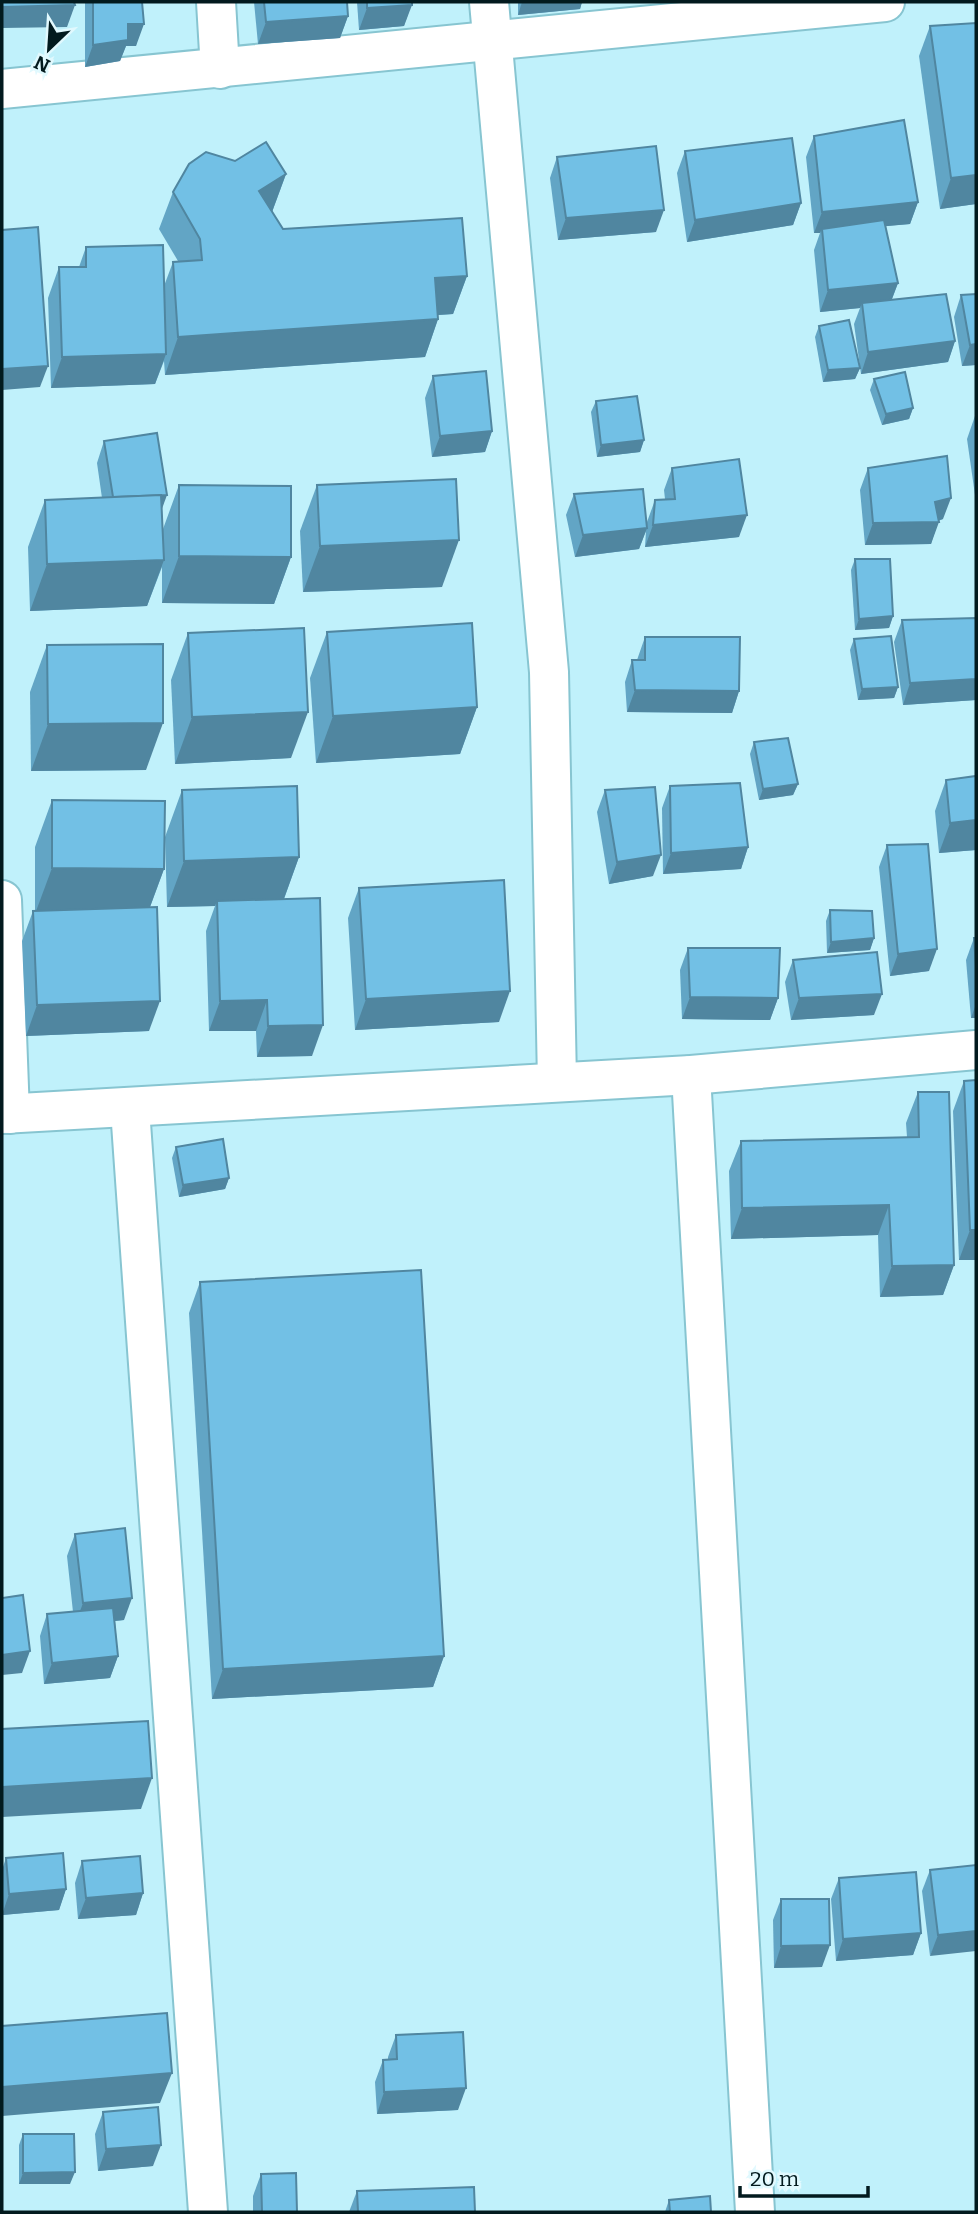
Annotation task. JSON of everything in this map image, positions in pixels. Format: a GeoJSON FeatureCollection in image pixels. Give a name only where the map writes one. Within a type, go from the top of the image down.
{"type":"FeatureCollection","features":[{"type":"Feature","properties":{"kind":"street"},"geometry":{"type":"LineString","coordinates":[[216,2],[220,69]]}},
{"type":"Feature","properties":{"kind":"street"},"geometry":{"type":"LineString","coordinates":[[489,2],[549,672],[557,1082]]}},
{"type":"Feature","properties":{"kind":"street"},"geometry":{"type":"LineString","coordinates":[[2,89],[885,2]]}},
{"type":"Feature","properties":{"kind":"street"},"geometry":{"type":"LineString","coordinates":[[2,900],[6,1114],[130,1109],[691,1074],[976,1050]]}},
{"type":"Feature","properties":{"kind":"street"},"geometry":{"type":"LineString","coordinates":[[691,1074],[755,2212]]}},
{"type":"Feature","properties":{"kind":"street"},"geometry":{"type":"LineString","coordinates":[[130,1109],[208,2212]]}},
{"type":"Feature","properties":{"kind":"building"},"geometry":{"type":"Polygon","coordinates":[[[2,2],[74,2],[75,5],[2,7],[2,2]]]}},
{"type":"Feature","properties":{"kind":"building"},"geometry":{"type":"Polygon","coordinates":[[[93,2],[142,2],[144,24],[128,24],[128,40],[93,45],[93,2]]]}},
{"type":"Feature","properties":{"kind":"building"},"geometry":{"type":"Polygon","coordinates":[[[264,2],[347,2],[348,16],[266,22],[264,2]]]}},
{"type":"Feature","properties":{"kind":"building"},"geometry":{"type":"Polygon","coordinates":[[[367,2],[412,2],[412,5],[367,8],[367,2]]]}},
{"type":"Feature","properties":{"kind":"building"},"geometry":{"type":"Polygon","coordinates":[[[976,23],[976,175],[951,178],[930,26],[976,23]]]}},
{"type":"Feature","properties":{"kind":"building"},"geometry":{"type":"Polygon","coordinates":[[[904,120],[918,202],[822,212],[814,136],[904,120]]]}},
{"type":"Feature","properties":{"kind":"building"},"geometry":{"type":"Polygon","coordinates":[[[792,138],[801,203],[695,220],[685,151],[792,138]]]}},
{"type":"Feature","properties":{"kind":"building"},"geometry":{"type":"Polygon","coordinates":[[[266,142],[286,174],[259,191],[283,229],[462,218],[467,276],[435,278],[438,319],[178,337],[173,262],[202,260],[200,239],[173,192],[189,164],[206,152],[235,161],[266,142]]]}},
{"type":"Feature","properties":{"kind":"building"},"geometry":{"type":"Polygon","coordinates":[[[656,146],[664,210],[566,218],[557,157],[656,146]]]}},
{"type":"Feature","properties":{"kind":"building"},"geometry":{"type":"Polygon","coordinates":[[[884,220],[898,283],[828,290],[822,229],[884,220]]]}},
{"type":"Feature","properties":{"kind":"building"},"geometry":{"type":"Polygon","coordinates":[[[38,227],[48,366],[2,369],[2,230],[38,227]]]}},
{"type":"Feature","properties":{"kind":"building"},"geometry":{"type":"Polygon","coordinates":[[[163,245],[166,354],[62,357],[59,267],[86,267],[86,247],[163,245]]]}},
{"type":"Feature","properties":{"kind":"building"},"geometry":{"type":"Polygon","coordinates":[[[946,294],[955,341],[868,352],[862,303],[946,294]]]}},
{"type":"Feature","properties":{"kind":"building"},"geometry":{"type":"Polygon","coordinates":[[[976,294],[976,344],[970,345],[961,295],[976,294]]]}},
{"type":"Feature","properties":{"kind":"building"},"geometry":{"type":"Polygon","coordinates":[[[849,320],[860,368],[828,370],[819,326],[849,320]]]}},
{"type":"Feature","properties":{"kind":"building"},"geometry":{"type":"Polygon","coordinates":[[[486,371],[492,431],[440,436],[433,376],[486,371]]]}},
{"type":"Feature","properties":{"kind":"building"},"geometry":{"type":"Polygon","coordinates":[[[905,372],[913,408],[886,414],[874,379],[905,372]]]}},
{"type":"Feature","properties":{"kind":"building"},"geometry":{"type":"Polygon","coordinates":[[[637,396],[644,440],[601,445],[596,401],[637,396]]]}},
{"type":"Feature","properties":{"kind":"building"},"geometry":{"type":"Polygon","coordinates":[[[157,433],[167,495],[113,497],[104,441],[157,433]]]}},
{"type":"Feature","properties":{"kind":"building"},"geometry":{"type":"Polygon","coordinates":[[[947,456],[951,498],[935,502],[939,522],[873,523],[868,468],[947,456]]]}},
{"type":"Feature","properties":{"kind":"building"},"geometry":{"type":"Polygon","coordinates":[[[739,459],[747,515],[653,525],[655,500],[675,499],[672,468],[739,459]]]}},
{"type":"Feature","properties":{"kind":"building"},"geometry":{"type":"Polygon","coordinates":[[[456,479],[459,540],[320,546],[317,485],[456,479]]]}},
{"type":"Feature","properties":{"kind":"building"},"geometry":{"type":"Polygon","coordinates":[[[179,485],[291,486],[291,557],[179,556],[179,485]]]}},
{"type":"Feature","properties":{"kind":"building"},"geometry":{"type":"Polygon","coordinates":[[[643,489],[647,528],[583,535],[574,494],[643,489]]]}},
{"type":"Feature","properties":{"kind":"building"},"geometry":{"type":"Polygon","coordinates":[[[161,495],[164,560],[47,564],[45,500],[161,495]]]}},
{"type":"Feature","properties":{"kind":"building"},"geometry":{"type":"Polygon","coordinates":[[[855,559],[890,559],[893,616],[859,619],[855,559]]]}},
{"type":"Feature","properties":{"kind":"building"},"geometry":{"type":"Polygon","coordinates":[[[976,618],[976,679],[910,683],[902,620],[976,618]]]}},
{"type":"Feature","properties":{"kind":"building"},"geometry":{"type":"Polygon","coordinates":[[[472,623],[477,707],[333,716],[327,632],[472,623]]]}},
{"type":"Feature","properties":{"kind":"building"},"geometry":{"type":"Polygon","coordinates":[[[304,628],[308,712],[192,717],[188,633],[304,628]]]}},
{"type":"Feature","properties":{"kind":"building"},"geometry":{"type":"Polygon","coordinates":[[[891,636],[898,687],[862,689],[854,639],[891,636]]]}},
{"type":"Feature","properties":{"kind":"building"},"geometry":{"type":"Polygon","coordinates":[[[645,637],[740,637],[739,691],[635,690],[632,660],[645,660],[645,637]]]}},
{"type":"Feature","properties":{"kind":"building"},"geometry":{"type":"Polygon","coordinates":[[[163,644],[163,723],[48,724],[47,645],[163,644]]]}},
{"type":"Feature","properties":{"kind":"building"},"geometry":{"type":"Polygon","coordinates":[[[788,738],[798,784],[763,789],[754,742],[788,738]]]}},
{"type":"Feature","properties":{"kind":"building"},"geometry":{"type":"Polygon","coordinates":[[[976,776],[976,820],[950,823],[946,780],[976,776]]]}},
{"type":"Feature","properties":{"kind":"building"},"geometry":{"type":"Polygon","coordinates":[[[740,783],[748,847],[671,853],[670,786],[740,783]]]}},
{"type":"Feature","properties":{"kind":"building"},"geometry":{"type":"Polygon","coordinates":[[[297,786],[299,857],[184,861],[182,790],[297,786]]]}},
{"type":"Feature","properties":{"kind":"building"},"geometry":{"type":"Polygon","coordinates":[[[655,787],[661,855],[617,862],[605,790],[655,787]]]}},
{"type":"Feature","properties":{"kind":"building"},"geometry":{"type":"Polygon","coordinates":[[[52,800],[165,801],[164,869],[52,868],[52,800]]]}},
{"type":"Feature","properties":{"kind":"building"},"geometry":{"type":"Polygon","coordinates":[[[928,844],[937,949],[898,954],[887,845],[928,844]]]}},
{"type":"Feature","properties":{"kind":"building"},"geometry":{"type":"Polygon","coordinates":[[[504,880],[510,991],[366,999],[359,888],[504,880]]]}},
{"type":"Feature","properties":{"kind":"building"},"geometry":{"type":"Polygon","coordinates":[[[320,898],[323,1025],[268,1026],[267,1000],[220,1001],[217,901],[320,898]]]}},
{"type":"Feature","properties":{"kind":"building"},"geometry":{"type":"Polygon","coordinates":[[[157,907],[160,1001],[37,1005],[33,911],[157,907]]]}},
{"type":"Feature","properties":{"kind":"building"},"geometry":{"type":"Polygon","coordinates":[[[830,910],[872,911],[874,938],[831,942],[830,910]]]}},
{"type":"Feature","properties":{"kind":"building"},"geometry":{"type":"Polygon","coordinates":[[[688,948],[780,948],[778,998],[690,997],[688,948]]]}},
{"type":"Feature","properties":{"kind":"building"},"geometry":{"type":"Polygon","coordinates":[[[877,952],[882,994],[799,998],[793,960],[877,952]]]}},
{"type":"Feature","properties":{"kind":"building"},"geometry":{"type":"Polygon","coordinates":[[[976,1080],[976,1230],[970,1230],[964,1081],[976,1080]]]}},
{"type":"Feature","properties":{"kind":"building"},"geometry":{"type":"Polygon","coordinates":[[[918,1092],[949,1092],[954,1265],[892,1266],[889,1205],[742,1208],[741,1141],[919,1137],[918,1092]]]}},
{"type":"Feature","properties":{"kind":"building"},"geometry":{"type":"Polygon","coordinates":[[[223,1139],[229,1178],[183,1185],[176,1147],[223,1139]]]}},
{"type":"Feature","properties":{"kind":"building"},"geometry":{"type":"Polygon","coordinates":[[[421,1270],[444,1656],[223,1669],[200,1282],[421,1270]]]}},
{"type":"Feature","properties":{"kind":"building"},"geometry":{"type":"Polygon","coordinates":[[[125,1528],[132,1598],[83,1603],[75,1534],[125,1528]]]}},
{"type":"Feature","properties":{"kind":"building"},"geometry":{"type":"Polygon","coordinates":[[[23,1595],[30,1651],[2,1655],[2,1598],[23,1595]]]}},
{"type":"Feature","properties":{"kind":"building"},"geometry":{"type":"Polygon","coordinates":[[[113,1608],[118,1656],[52,1663],[47,1614],[113,1608]]]}},
{"type":"Feature","properties":{"kind":"building"},"geometry":{"type":"Polygon","coordinates":[[[148,1721],[152,1778],[2,1787],[2,1729],[148,1721]]]}},
{"type":"Feature","properties":{"kind":"building"},"geometry":{"type":"Polygon","coordinates":[[[63,1853],[66,1889],[9,1894],[6,1858],[63,1853]]]}},
{"type":"Feature","properties":{"kind":"building"},"geometry":{"type":"Polygon","coordinates":[[[140,1856],[143,1893],[86,1898],[82,1861],[140,1856]]]}},
{"type":"Feature","properties":{"kind":"building"},"geometry":{"type":"Polygon","coordinates":[[[976,1865],[976,1931],[938,1935],[930,1870],[976,1865]]]}},
{"type":"Feature","properties":{"kind":"building"},"geometry":{"type":"Polygon","coordinates":[[[916,1872],[921,1933],[843,1939],[839,1878],[916,1872]]]}},
{"type":"Feature","properties":{"kind":"building"},"geometry":{"type":"Polygon","coordinates":[[[781,1899],[829,1899],[830,1945],[781,1946],[781,1899]]]}},
{"type":"Feature","properties":{"kind":"building"},"geometry":{"type":"Polygon","coordinates":[[[167,2013],[172,2073],[2,2087],[2,2026],[167,2013]]]}},
{"type":"Feature","properties":{"kind":"building"},"geometry":{"type":"Polygon","coordinates":[[[463,2032],[466,2088],[384,2092],[383,2060],[397,2059],[396,2035],[463,2032]]]}},
{"type":"Feature","properties":{"kind":"building"},"geometry":{"type":"Polygon","coordinates":[[[158,2107],[161,2145],[106,2149],[103,2112],[158,2107]]]}},
{"type":"Feature","properties":{"kind":"building"},"geometry":{"type":"Polygon","coordinates":[[[23,2134],[74,2134],[75,2172],[23,2173],[23,2134]]]}},
{"type":"Feature","properties":{"kind":"building"},"geometry":{"type":"Polygon","coordinates":[[[296,2173],[297,2212],[262,2212],[261,2174],[296,2173]]]}},
{"type":"Feature","properties":{"kind":"building"},"geometry":{"type":"Polygon","coordinates":[[[474,2187],[475,2212],[358,2212],[357,2191],[474,2187]]]}},
{"type":"Feature","properties":{"kind":"building"},"geometry":{"type":"Polygon","coordinates":[[[710,2196],[711,2212],[670,2212],[669,2200],[710,2196]]]}}]}
